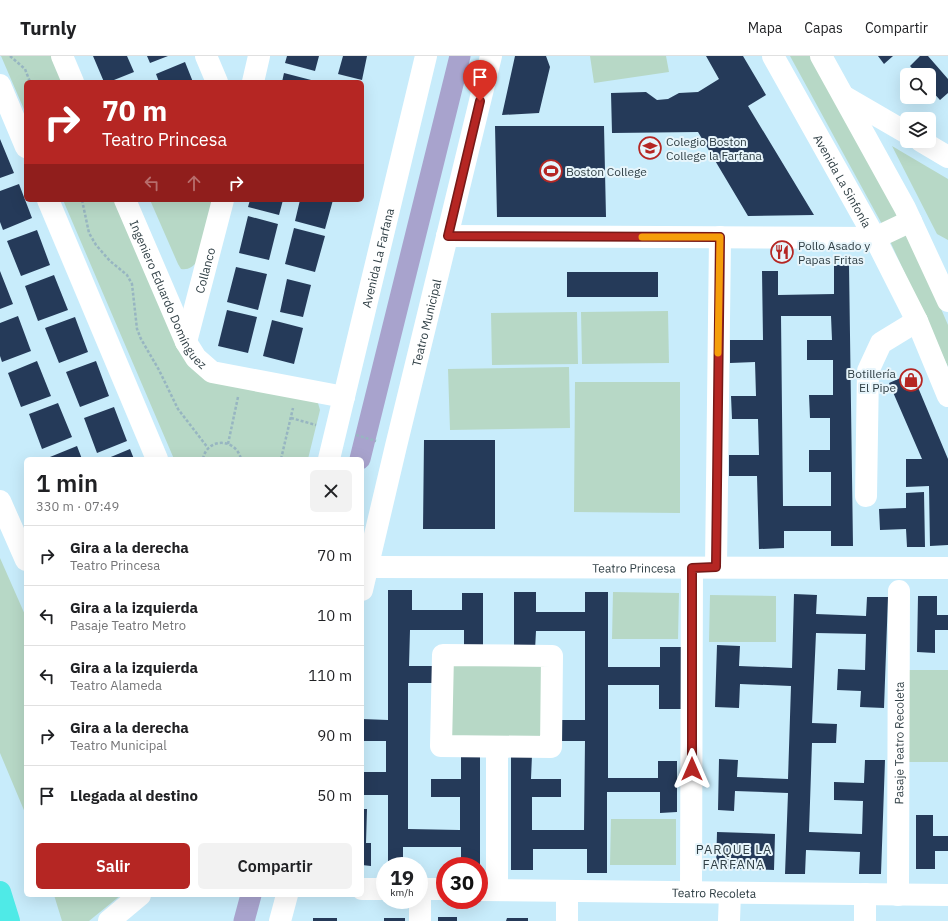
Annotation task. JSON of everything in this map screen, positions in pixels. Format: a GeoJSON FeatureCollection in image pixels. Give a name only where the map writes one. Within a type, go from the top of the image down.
{"type":"FeatureCollection","features":[{"type":"Feature","properties":{"kind":"highway"},"geometry":{"type":"LineString","coordinates":[[0,892],[9,921]]}},
{"type":"Feature","properties":{"kind":"street"},"geometry":{"type":"LineString","coordinates":[[62,56],[72,80]]}},
{"type":"Feature","properties":{"kind":"street"},"geometry":{"type":"LineString","coordinates":[[206,56],[215,80]]}},
{"type":"Feature","properties":{"kind":"street"},"geometry":{"type":"LineString","coordinates":[[253,80],[259,56]]}},
{"type":"Feature","properties":{"kind":"street","name":"Avenida La Farfana"},"geometry":{"type":"LineString","coordinates":[[329,457],[426,56]]}},
{"type":"Feature","properties":{"kind":"street","name":"Teatro Municipal"},"geometry":{"type":"LineString","coordinates":[[364,582],[491,56]]}},
{"type":"Feature","properties":{"kind":"street","name":"Avenida La Sinfonía"},"geometry":{"type":"LineString","coordinates":[[773,56],[875,238],[917,321],[948,396]]}},
{"type":"Feature","properties":{"kind":"street"},"geometry":{"type":"LineString","coordinates":[[821,56],[911,220],[948,301]]}},
{"type":"Feature","properties":{"kind":"street"},"geometry":{"type":"LineString","coordinates":[[0,85],[24,142]]}},
{"type":"Feature","properties":{"kind":"street"},"geometry":{"type":"LineString","coordinates":[[844,97],[900,129]]}},
{"type":"Feature","properties":{"kind":"street"},"geometry":{"type":"LineString","coordinates":[[933,148],[948,157]]}},
{"type":"Feature","properties":{"kind":"street"},"geometry":{"type":"LineString","coordinates":[[49,202],[156,457]]}},
{"type":"Feature","properties":{"kind":"street","name":"Ingeniero Eduardo Domínguez"},"geometry":{"type":"LineString","coordinates":[[126,202],[186,342],[196,358],[212,372],[344,397]]}},
{"type":"Feature","properties":{"kind":"street","name":"Collanco"},"geometry":{"type":"LineString","coordinates":[[186,342],[222,202]]}},
{"type":"Feature","properties":{"kind":"street"},"geometry":{"type":"LineString","coordinates":[[448,236],[875,238],[911,220]]}},
{"type":"Feature","properties":{"kind":"street"},"geometry":{"type":"LineString","coordinates":[[716,567],[720,237]]}},
{"type":"Feature","properties":{"kind":"street"},"geometry":{"type":"LineString","coordinates":[[866,496],[868,371],[881,343],[917,321]]}},
{"type":"Feature","properties":{"kind":"street"},"geometry":{"type":"LineString","coordinates":[[0,501],[24,555]]}},
{"type":"Feature","properties":{"kind":"street","name":"Teatro Princesa"},"geometry":{"type":"LineString","coordinates":[[368,567],[948,568]]}},
{"type":"Feature","properties":{"kind":"street"},"geometry":{"type":"LineString","coordinates":[[692,568],[692,892]]}},
{"type":"Feature","properties":{"kind":"street","name":"Pasaje Teatro Recoleta"},"geometry":{"type":"LineString","coordinates":[[898,895],[899,591]]}},
{"type":"Feature","properties":{"kind":"street"},"geometry":{"type":"LineString","coordinates":[[443,655],[552,656],[551,748],[498,747],[441,746],[443,655]]}},
{"type":"Feature","properties":{"kind":"street"},"geometry":{"type":"LineString","coordinates":[[488,890],[498,747]]}},
{"type":"Feature","properties":{"kind":"street"},"geometry":{"type":"LineString","coordinates":[[364,889],[376,889]]}},
{"type":"Feature","properties":{"kind":"street","name":"Teatro Recoleta"},"geometry":{"type":"LineString","coordinates":[[488,890],[948,895]]}},
{"type":"Feature","properties":{"kind":"street"},"geometry":{"type":"LineString","coordinates":[[567,921],[568,891]]}},
{"type":"Feature","properties":{"kind":"street"},"geometry":{"type":"LineString","coordinates":[[729,921],[730,893]]}},
{"type":"Feature","properties":{"kind":"street"},"geometry":{"type":"LineString","coordinates":[[865,894],[865,921]]}},
{"type":"Feature","properties":{"kind":"street"},"geometry":{"type":"LineString","coordinates":[[109,921],[138,897]]}},
{"type":"Feature","properties":{"kind":"street"},"geometry":{"type":"LineString","coordinates":[[280,921],[286,897]]}},
{"type":"Feature","properties":{"kind":"street"},"geometry":{"type":"LineString","coordinates":[[420,909],[420,921]]}},
{"type":"Feature","properties":{"kind":"path"},"geometry":{"type":"LineString","coordinates":[[10,56],[26,69],[29,80]]}},
{"type":"Feature","properties":{"kind":"path"},"geometry":{"type":"LineString","coordinates":[[82,202],[88,233],[110,261],[127,275],[132,284],[137,329],[141,339],[159,370],[178,409],[208,448]]}},
{"type":"Feature","properties":{"kind":"path"},"geometry":{"type":"LineString","coordinates":[[228,444],[239,396],[245,378]]}},
{"type":"Feature","properties":{"kind":"path"},"geometry":{"type":"LineString","coordinates":[[281,457],[298,388]]}},
{"type":"Feature","properties":{"kind":"path"},"geometry":{"type":"LineString","coordinates":[[355,435],[376,441]]}},
{"type":"Feature","properties":{"kind":"path"},"geometry":{"type":"LineString","coordinates":[[204,457],[208,448],[216,443],[234,446],[240,457]]}},
{"type":"Feature","properties":{"kind":"green space"},"geometry":{"type":"Polygon","coordinates":[[[1,56],[56,56],[66,80],[24,80],[24,109],[1,56]]]}},
{"type":"Feature","properties":{"kind":"green space"},"geometry":{"type":"Polygon","coordinates":[[[590,56],[666,56],[669,72],[594,83],[590,56]]]}},
{"type":"Feature","properties":{"kind":"green space"},"geometry":{"type":"Polygon","coordinates":[[[790,56],[810,56],[897,214],[919,258],[948,325],[948,367],[883,226],[790,56]]]}},
{"type":"Feature","properties":{"kind":"green space"},"geometry":{"type":"Polygon","coordinates":[[[892,146],[948,179],[948,240],[937,234],[892,146]]]}},
{"type":"Feature","properties":{"kind":"green space"},"geometry":{"type":"Polygon","coordinates":[[[64,202],[119,202],[183,354],[318,403],[320,410],[308,457],[173,457],[64,202]]]}},
{"type":"Feature","properties":{"kind":"green space"},"geometry":{"type":"Polygon","coordinates":[[[151,202],[214,202],[197,262],[190,268],[186,269],[181,269],[151,202]]]}},
{"type":"Feature","properties":{"kind":"green space"},"geometry":{"type":"Polygon","coordinates":[[[668,311],[669,363],[582,364],[581,312],[668,311]]]}},
{"type":"Feature","properties":{"kind":"green space"},"geometry":{"type":"Polygon","coordinates":[[[577,312],[578,364],[492,365],[491,313],[577,312]]]}},
{"type":"Feature","properties":{"kind":"green space"},"geometry":{"type":"Polygon","coordinates":[[[569,367],[570,428],[450,430],[448,369],[569,367]]]}},
{"type":"Feature","properties":{"kind":"green space"},"geometry":{"type":"Polygon","coordinates":[[[575,382],[680,382],[680,513],[574,512],[575,382]]]}},
{"type":"Feature","properties":{"kind":"green space"},"geometry":{"type":"Polygon","coordinates":[[[0,558],[24,612],[24,810],[0,753],[0,558]]]}},
{"type":"Feature","properties":{"kind":"green space"},"geometry":{"type":"Polygon","coordinates":[[[613,592],[679,593],[678,639],[612,639],[613,592]]]}},
{"type":"Feature","properties":{"kind":"green space"},"geometry":{"type":"Polygon","coordinates":[[[710,595],[776,596],[776,642],[709,642],[710,595]]]}},
{"type":"Feature","properties":{"kind":"green space"},"geometry":{"type":"Polygon","coordinates":[[[451,660],[544,661],[543,737],[450,736],[451,660]]]}},
{"type":"Feature","properties":{"kind":"green space"},"geometry":{"type":"Polygon","coordinates":[[[908,670],[948,670],[948,762],[909,762],[908,670]]]}},
{"type":"Feature","properties":{"kind":"green space"},"geometry":{"type":"Polygon","coordinates":[[[611,819],[676,819],[676,865],[610,865],[611,819]]]}},
{"type":"Feature","properties":{"kind":"green space"},"geometry":{"type":"Polygon","coordinates":[[[55,897],[119,897],[89,921],[62,921],[55,897]]]}},
{"type":"Feature","properties":{"kind":"building"},"geometry":{"type":"Polygon","coordinates":[[[93,56],[127,56],[134,72],[114,80],[103,80],[93,56]]]}},
{"type":"Feature","properties":{"kind":"building"},"geometry":{"type":"Polygon","coordinates":[[[147,56],[168,56],[150,63],[147,56]]]}},
{"type":"Feature","properties":{"kind":"building"},"geometry":{"type":"Polygon","coordinates":[[[287,56],[319,56],[315,71],[285,63],[287,56]]]}},
{"type":"Feature","properties":{"kind":"building"},"geometry":{"type":"Polygon","coordinates":[[[343,56],[367,56],[362,80],[338,74],[343,56]]]}},
{"type":"Feature","properties":{"kind":"building"},"geometry":{"type":"Polygon","coordinates":[[[515,56],[546,56],[550,67],[539,113],[502,115],[515,56]]]}},
{"type":"Feature","properties":{"kind":"building"},"geometry":{"type":"Polygon","coordinates":[[[706,56],[743,56],[766,95],[748,106],[814,215],[748,216],[698,132],[612,133],[611,93],[646,92],[657,100],[668,99],[679,93],[698,92],[719,79],[706,56]]]}},
{"type":"Feature","properties":{"kind":"building"},"geometry":{"type":"Polygon","coordinates":[[[878,56],[893,56],[884,64],[878,56]]]}},
{"type":"Feature","properties":{"kind":"building"},"geometry":{"type":"Polygon","coordinates":[[[920,56],[928,56],[948,79],[948,93],[940,100],[936,96],[936,68],[912,68],[910,66],[920,56]]]}},
{"type":"Feature","properties":{"kind":"building"},"geometry":{"type":"Polygon","coordinates":[[[185,62],[192,80],[158,80],[156,74],[185,62]]]}},
{"type":"Feature","properties":{"kind":"building"},"geometry":{"type":"Polygon","coordinates":[[[284,73],[311,80],[282,80],[284,73]]]}},
{"type":"Feature","properties":{"kind":"building","name":"Boston College"},"geometry":{"type":"Polygon","coordinates":[[[495,126],[604,126],[606,217],[497,217],[495,126]]]}},
{"type":"Feature","properties":{"kind":"building"},"geometry":{"type":"Polygon","coordinates":[[[0,139],[14,173],[0,178],[0,139]]]}},
{"type":"Feature","properties":{"kind":"building"},"geometry":{"type":"Polygon","coordinates":[[[19,184],[24,197],[24,202],[26,202],[32,218],[3,230],[0,222],[0,191],[19,184]]]}},
{"type":"Feature","properties":{"kind":"building"},"geometry":{"type":"Polygon","coordinates":[[[249,202],[282,202],[279,215],[248,207],[249,202]]]}},
{"type":"Feature","properties":{"kind":"building"},"geometry":{"type":"Polygon","coordinates":[[[300,202],[332,202],[325,229],[295,221],[300,202]]]}},
{"type":"Feature","properties":{"kind":"building"},"geometry":{"type":"Polygon","coordinates":[[[248,216],[278,224],[269,260],[239,253],[248,216]]]}},
{"type":"Feature","properties":{"kind":"building"},"geometry":{"type":"Polygon","coordinates":[[[294,228],[325,236],[315,272],[285,264],[294,228]]]}},
{"type":"Feature","properties":{"kind":"building"},"geometry":{"type":"Polygon","coordinates":[[[37,230],[50,265],[21,276],[7,241],[37,230]]]}},
{"type":"Feature","properties":{"kind":"building"},"geometry":{"type":"Polygon","coordinates":[[[834,265],[849,265],[853,546],[831,546],[831,531],[784,531],[784,548],[759,549],[757,476],[729,476],[729,455],[759,455],[758,419],[732,419],[731,396],[756,396],[755,362],[730,363],[730,340],[763,340],[762,271],[778,271],[778,295],[834,294],[834,265]],[[781,316],[783,506],[831,506],[831,472],[809,472],[809,450],[830,450],[830,418],[810,418],[809,395],[833,395],[833,360],[807,360],[807,340],[832,340],[831,316],[781,316]]]}},
{"type":"Feature","properties":{"kind":"building"},"geometry":{"type":"Polygon","coordinates":[[[236,267],[267,274],[258,310],[227,302],[236,267]]]}},
{"type":"Feature","properties":{"kind":"building"},"geometry":{"type":"Polygon","coordinates":[[[0,271],[13,304],[0,309],[0,271]]]}},
{"type":"Feature","properties":{"kind":"building"},"geometry":{"type":"Polygon","coordinates":[[[567,272],[658,272],[658,297],[567,297],[567,272]]]}},
{"type":"Feature","properties":{"kind":"building"},"geometry":{"type":"Polygon","coordinates":[[[54,275],[68,310],[38,321],[25,286],[54,275]]]}},
{"type":"Feature","properties":{"kind":"building"},"geometry":{"type":"Polygon","coordinates":[[[287,279],[311,285],[303,317],[280,312],[287,279]]]}},
{"type":"Feature","properties":{"kind":"building"},"geometry":{"type":"Polygon","coordinates":[[[227,310],[257,317],[248,353],[218,346],[227,310]]]}},
{"type":"Feature","properties":{"kind":"building"},"geometry":{"type":"Polygon","coordinates":[[[18,316],[31,351],[2,362],[0,356],[0,323],[18,316]]]}},
{"type":"Feature","properties":{"kind":"building"},"geometry":{"type":"Polygon","coordinates":[[[75,317],[88,352],[59,363],[45,328],[75,317]]]}},
{"type":"Feature","properties":{"kind":"building"},"geometry":{"type":"Polygon","coordinates":[[[272,320],[303,328],[294,364],[263,356],[272,320]]]}},
{"type":"Feature","properties":{"kind":"building"},"geometry":{"type":"Polygon","coordinates":[[[37,361],[51,396],[21,407],[8,373],[37,361]]]}},
{"type":"Feature","properties":{"kind":"building"},"geometry":{"type":"Polygon","coordinates":[[[96,361],[109,396],[80,407],[66,372],[96,361]]]}},
{"type":"Feature","properties":{"kind":"building"},"geometry":{"type":"Polygon","coordinates":[[[912,373],[948,459],[948,545],[930,546],[929,486],[906,487],[906,459],[922,459],[889,383],[912,373]]]}},
{"type":"Feature","properties":{"kind":"building"},"geometry":{"type":"Polygon","coordinates":[[[58,403],[72,437],[42,449],[29,414],[58,403]]]}},
{"type":"Feature","properties":{"kind":"building"},"geometry":{"type":"Polygon","coordinates":[[[114,407],[127,441],[97,453],[84,418],[114,407]]]}},
{"type":"Feature","properties":{"kind":"building"},"geometry":{"type":"Polygon","coordinates":[[[424,440],[495,440],[495,529],[423,529],[424,440]]]}},
{"type":"Feature","properties":{"kind":"building"},"geometry":{"type":"Polygon","coordinates":[[[77,446],[81,457],[50,457],[77,446]]]}},
{"type":"Feature","properties":{"kind":"building"},"geometry":{"type":"Polygon","coordinates":[[[130,449],[133,457],[111,457],[130,449]]]}},
{"type":"Feature","properties":{"kind":"building"},"geometry":{"type":"Polygon","coordinates":[[[924,492],[925,547],[907,547],[906,529],[880,530],[879,509],[906,508],[906,493],[924,492]]]}},
{"type":"Feature","properties":{"kind":"building"},"geometry":{"type":"Polygon","coordinates":[[[388,590],[412,590],[412,610],[462,610],[462,593],[483,593],[483,649],[464,649],[464,630],[410,630],[409,666],[437,666],[436,683],[408,683],[408,829],[460,830],[460,797],[431,797],[431,779],[461,779],[461,756],[480,756],[480,857],[461,857],[461,847],[403,847],[403,857],[388,857],[388,795],[364,795],[364,772],[386,772],[386,741],[364,741],[364,719],[388,720],[388,590]]]}},
{"type":"Feature","properties":{"kind":"building"},"geometry":{"type":"Polygon","coordinates":[[[514,592],[536,592],[536,612],[585,612],[585,592],[608,592],[608,667],[660,667],[660,647],[684,647],[684,709],[659,709],[659,685],[608,685],[608,778],[658,778],[658,761],[677,761],[677,812],[660,813],[660,792],[607,792],[607,873],[587,873],[587,849],[533,849],[533,870],[511,870],[511,755],[532,755],[531,779],[561,779],[561,797],[532,797],[532,830],[584,830],[585,741],[560,741],[560,720],[585,720],[585,631],[536,631],[535,650],[514,650],[514,592]]]}},
{"type":"Feature","properties":{"kind":"building"},"geometry":{"type":"Polygon","coordinates":[[[794,594],[817,595],[816,614],[866,616],[867,597],[888,597],[884,708],[860,707],[861,691],[837,690],[838,669],[865,670],[866,634],[816,633],[812,723],[837,724],[836,743],[812,743],[809,832],[862,834],[863,801],[834,800],[834,782],[864,783],[865,760],[885,760],[881,874],[859,874],[860,852],[806,850],[805,874],[785,874],[788,793],[735,791],[734,811],[718,810],[719,759],[738,760],[737,777],[788,779],[791,686],[740,684],[739,708],[715,707],[717,645],[740,646],[739,666],[792,668],[794,594]]]}},
{"type":"Feature","properties":{"kind":"building"},"geometry":{"type":"Polygon","coordinates":[[[918,596],[937,596],[937,615],[948,615],[948,630],[935,630],[935,653],[917,652],[918,596]]]}},
{"type":"Feature","properties":{"kind":"building"},"geometry":{"type":"Polygon","coordinates":[[[364,809],[367,809],[366,843],[371,843],[371,866],[364,865],[364,809]]]}},
{"type":"Feature","properties":{"kind":"building"},"geometry":{"type":"Polygon","coordinates":[[[916,815],[933,815],[933,836],[948,836],[948,851],[935,851],[935,869],[916,869],[916,815]]]}},
{"type":"Feature","properties":{"kind":"building"},"geometry":{"type":"Polygon","coordinates":[[[717,832],[775,834],[774,870],[716,868],[717,832]]]}},
{"type":"Feature","properties":{"kind":"building"},"geometry":{"type":"Polygon","coordinates":[[[438,917],[457,917],[457,921],[438,921],[438,917]]]}},
{"type":"Feature","properties":{"kind":"building"},"geometry":{"type":"Polygon","coordinates":[[[313,918],[337,918],[337,921],[313,921],[313,918]]]}},
{"type":"Feature","properties":{"kind":"building"},"geometry":{"type":"Polygon","coordinates":[[[384,918],[405,918],[405,921],[384,921],[384,918]]]}},
{"type":"Feature","properties":{"kind":"building"},"geometry":{"type":"Polygon","coordinates":[[[507,918],[528,918],[528,921],[506,921],[507,918]]]}},
{"type":"Feature","properties":{"kind":"waterway"},"geometry":{"type":"LineString","coordinates":[[360,457],[460,56]]}},
{"type":"Feature","properties":{"kind":"waterway"},"geometry":{"type":"LineString","coordinates":[[244,921],[250,897]]}},
{"type":"Feature","properties":{"kind":"slow traffic"},"geometry":{"type":"LineString","coordinates":[[642,237],[720,237],[718,353]]}},
{"type":"Feature","properties":{"kind":"place","name":"Colegio Boston College la Farfana"},"geometry":{"type":"Point","coordinates":[650,148]}},
{"type":"Feature","properties":{"kind":"place","name":"Boston College"},"geometry":{"type":"Point","coordinates":[551,171]}},
{"type":"Feature","properties":{"kind":"place","name":"Pollo Asado y Papas Fritas"},"geometry":{"type":"Point","coordinates":[782,252]}},
{"type":"Feature","properties":{"kind":"place","name":"Botillería El Pipe"},"geometry":{"type":"Point","coordinates":[911,380]}},
{"type":"Feature","properties":{"kind":"district","name":"PARQUE LA FARFANA"},"geometry":{"type":"Point","coordinates":[734,856]}},
{"type":"Feature","properties":{"kind":"route"},"geometry":{"type":"LineString","coordinates":[[480,101],[448,236],[720,237],[716,567],[692,568],[692,769]]}}]}
